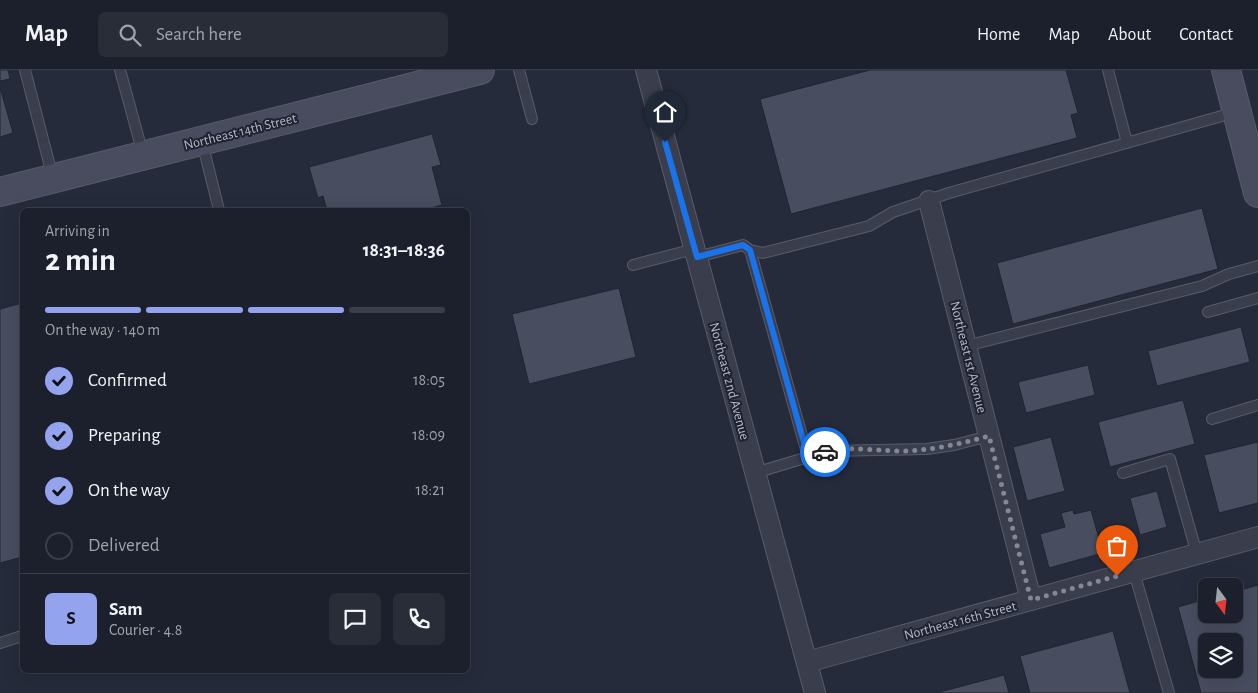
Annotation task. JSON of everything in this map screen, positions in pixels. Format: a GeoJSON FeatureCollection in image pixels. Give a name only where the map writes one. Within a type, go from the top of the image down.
{"type":"FeatureCollection","features":[{"type":"Feature","properties":{"kind":"street","name":"Northeast 14th Street"},"geometry":{"type":"LineString","coordinates":[[0,192],[202,141],[448,74],[480,70]]}},
{"type":"Feature","properties":{"kind":"street","name":"Northeast 2nd Avenue"},"geometry":{"type":"LineString","coordinates":[[646,70],[815,693]]}},
{"type":"Feature","properties":{"kind":"street"},"geometry":{"type":"LineString","coordinates":[[1226,70],[1258,193]]}},
{"type":"Feature","properties":{"kind":"street","name":"Northeast 1st Avenue"},"geometry":{"type":"LineString","coordinates":[[929,201],[1031,600]]}},
{"type":"Feature","properties":{"kind":"street","name":"Northeast 16th Street"},"geometry":{"type":"LineString","coordinates":[[807,662],[1258,537]]}},
{"type":"Feature","properties":{"kind":"lane"},"geometry":{"type":"LineString","coordinates":[[25,70],[53,179]]}},
{"type":"Feature","properties":{"kind":"lane"},"geometry":{"type":"LineString","coordinates":[[120,70],[144,155]]}},
{"type":"Feature","properties":{"kind":"lane"},"geometry":{"type":"LineString","coordinates":[[519,70],[532,119]]}},
{"type":"Feature","properties":{"kind":"lane"},"geometry":{"type":"LineString","coordinates":[[1108,70],[1127,143]]}},
{"type":"Feature","properties":{"kind":"lane"},"geometry":{"type":"LineString","coordinates":[[633,264],[743,245],[750,250],[763,253],[849,232],[869,226],[899,210],[948,193],[1237,112]]}},
{"type":"Feature","properties":{"kind":"lane"},"geometry":{"type":"LineString","coordinates":[[202,141],[219,208]]}},
{"type":"Feature","properties":{"kind":"lane"},"geometry":{"type":"LineString","coordinates":[[750,250],[808,457]]}},
{"type":"Feature","properties":{"kind":"lane"},"geometry":{"type":"LineString","coordinates":[[966,346],[1202,286],[1229,274],[1258,266]]}},
{"type":"Feature","properties":{"kind":"lane"},"geometry":{"type":"LineString","coordinates":[[1208,312],[1258,298]]}},
{"type":"Feature","properties":{"kind":"lane"},"geometry":{"type":"LineString","coordinates":[[1212,419],[1258,405]]}},
{"type":"Feature","properties":{"kind":"lane"},"geometry":{"type":"LineString","coordinates":[[755,473],[830,451],[927,449],[954,445],[989,436]]}},
{"type":"Feature","properties":{"kind":"lane"},"geometry":{"type":"LineString","coordinates":[[1123,472],[1170,459],[1197,554]]}},
{"type":"Feature","properties":{"kind":"lane"},"geometry":{"type":"LineString","coordinates":[[1134,572],[1169,693]]}},
{"type":"Feature","properties":{"kind":"lane"},"geometry":{"type":"LineString","coordinates":[[0,642],[20,637]]}},
{"type":"Feature","properties":{"kind":"building"},"geometry":{"type":"Polygon","coordinates":[[[0,70],[8,70],[10,79],[0,81],[0,70]]]}},
{"type":"Feature","properties":{"kind":"building"},"geometry":{"type":"Polygon","coordinates":[[[870,70],[1066,70],[1078,113],[1071,115],[1077,138],[791,214],[760,99],[870,70]]]}},
{"type":"Feature","properties":{"kind":"building"},"geometry":{"type":"Polygon","coordinates":[[[0,87],[13,133],[0,137],[0,87]]]}},
{"type":"Feature","properties":{"kind":"building"},"geometry":{"type":"Polygon","coordinates":[[[432,134],[441,165],[432,167],[442,205],[431,208],[326,208],[323,196],[318,198],[309,167],[432,134]]]}},
{"type":"Feature","properties":{"kind":"building"},"geometry":{"type":"Polygon","coordinates":[[[1202,208],[1218,269],[1013,324],[997,263],[1202,208]]]}},
{"type":"Feature","properties":{"kind":"building"},"geometry":{"type":"Polygon","coordinates":[[[619,288],[636,357],[529,384],[512,314],[619,288]]]}},
{"type":"Feature","properties":{"kind":"building"},"geometry":{"type":"Polygon","coordinates":[[[20,304],[20,558],[0,563],[0,309],[20,304]]]}},
{"type":"Feature","properties":{"kind":"building"},"geometry":{"type":"Polygon","coordinates":[[[1241,327],[1250,362],[1157,386],[1148,351],[1241,327]]]}},
{"type":"Feature","properties":{"kind":"building"},"geometry":{"type":"Polygon","coordinates":[[[1088,365],[1095,395],[1026,413],[1018,382],[1088,365]]]}},
{"type":"Feature","properties":{"kind":"building"},"geometry":{"type":"Polygon","coordinates":[[[1183,400],[1195,444],[1110,467],[1098,422],[1183,400]]]}},
{"type":"Feature","properties":{"kind":"building"},"geometry":{"type":"Polygon","coordinates":[[[1051,437],[1065,491],[1027,501],[1013,447],[1051,437]]]}},
{"type":"Feature","properties":{"kind":"building"},"geometry":{"type":"Polygon","coordinates":[[[1258,442],[1258,503],[1219,513],[1204,455],[1258,442]]]}},
{"type":"Feature","properties":{"kind":"building"},"geometry":{"type":"Polygon","coordinates":[[[1157,491],[1167,527],[1140,535],[1130,498],[1157,491]]]}},
{"type":"Feature","properties":{"kind":"building"},"geometry":{"type":"Polygon","coordinates":[[[1073,510],[1074,514],[1091,510],[1103,553],[1049,568],[1040,534],[1065,527],[1061,513],[1073,510]]]}},
{"type":"Feature","properties":{"kind":"building"},"geometry":{"type":"Polygon","coordinates":[[[1258,585],[1258,693],[1201,693],[1178,607],[1198,601],[1198,623],[1243,623],[1243,589],[1258,585]]]}},
{"type":"Feature","properties":{"kind":"building"},"geometry":{"type":"Polygon","coordinates":[[[1113,631],[1130,693],[1030,693],[1020,656],[1113,631]]]}},
{"type":"Feature","properties":{"kind":"building"},"geometry":{"type":"Polygon","coordinates":[[[1004,675],[1009,693],[936,693],[1004,675]]]}},
{"type":"Feature","properties":{"kind":"way so far"},"geometry":{"type":"LineString","coordinates":[[825,452],[849,450],[908,451],[954,445],[989,436],[1031,600],[1117,576]]}},
{"type":"Feature","properties":{"kind":"route"},"geometry":{"type":"LineString","coordinates":[[665,142],[697,257],[743,245],[750,250],[808,457],[825,452]]}}]}
